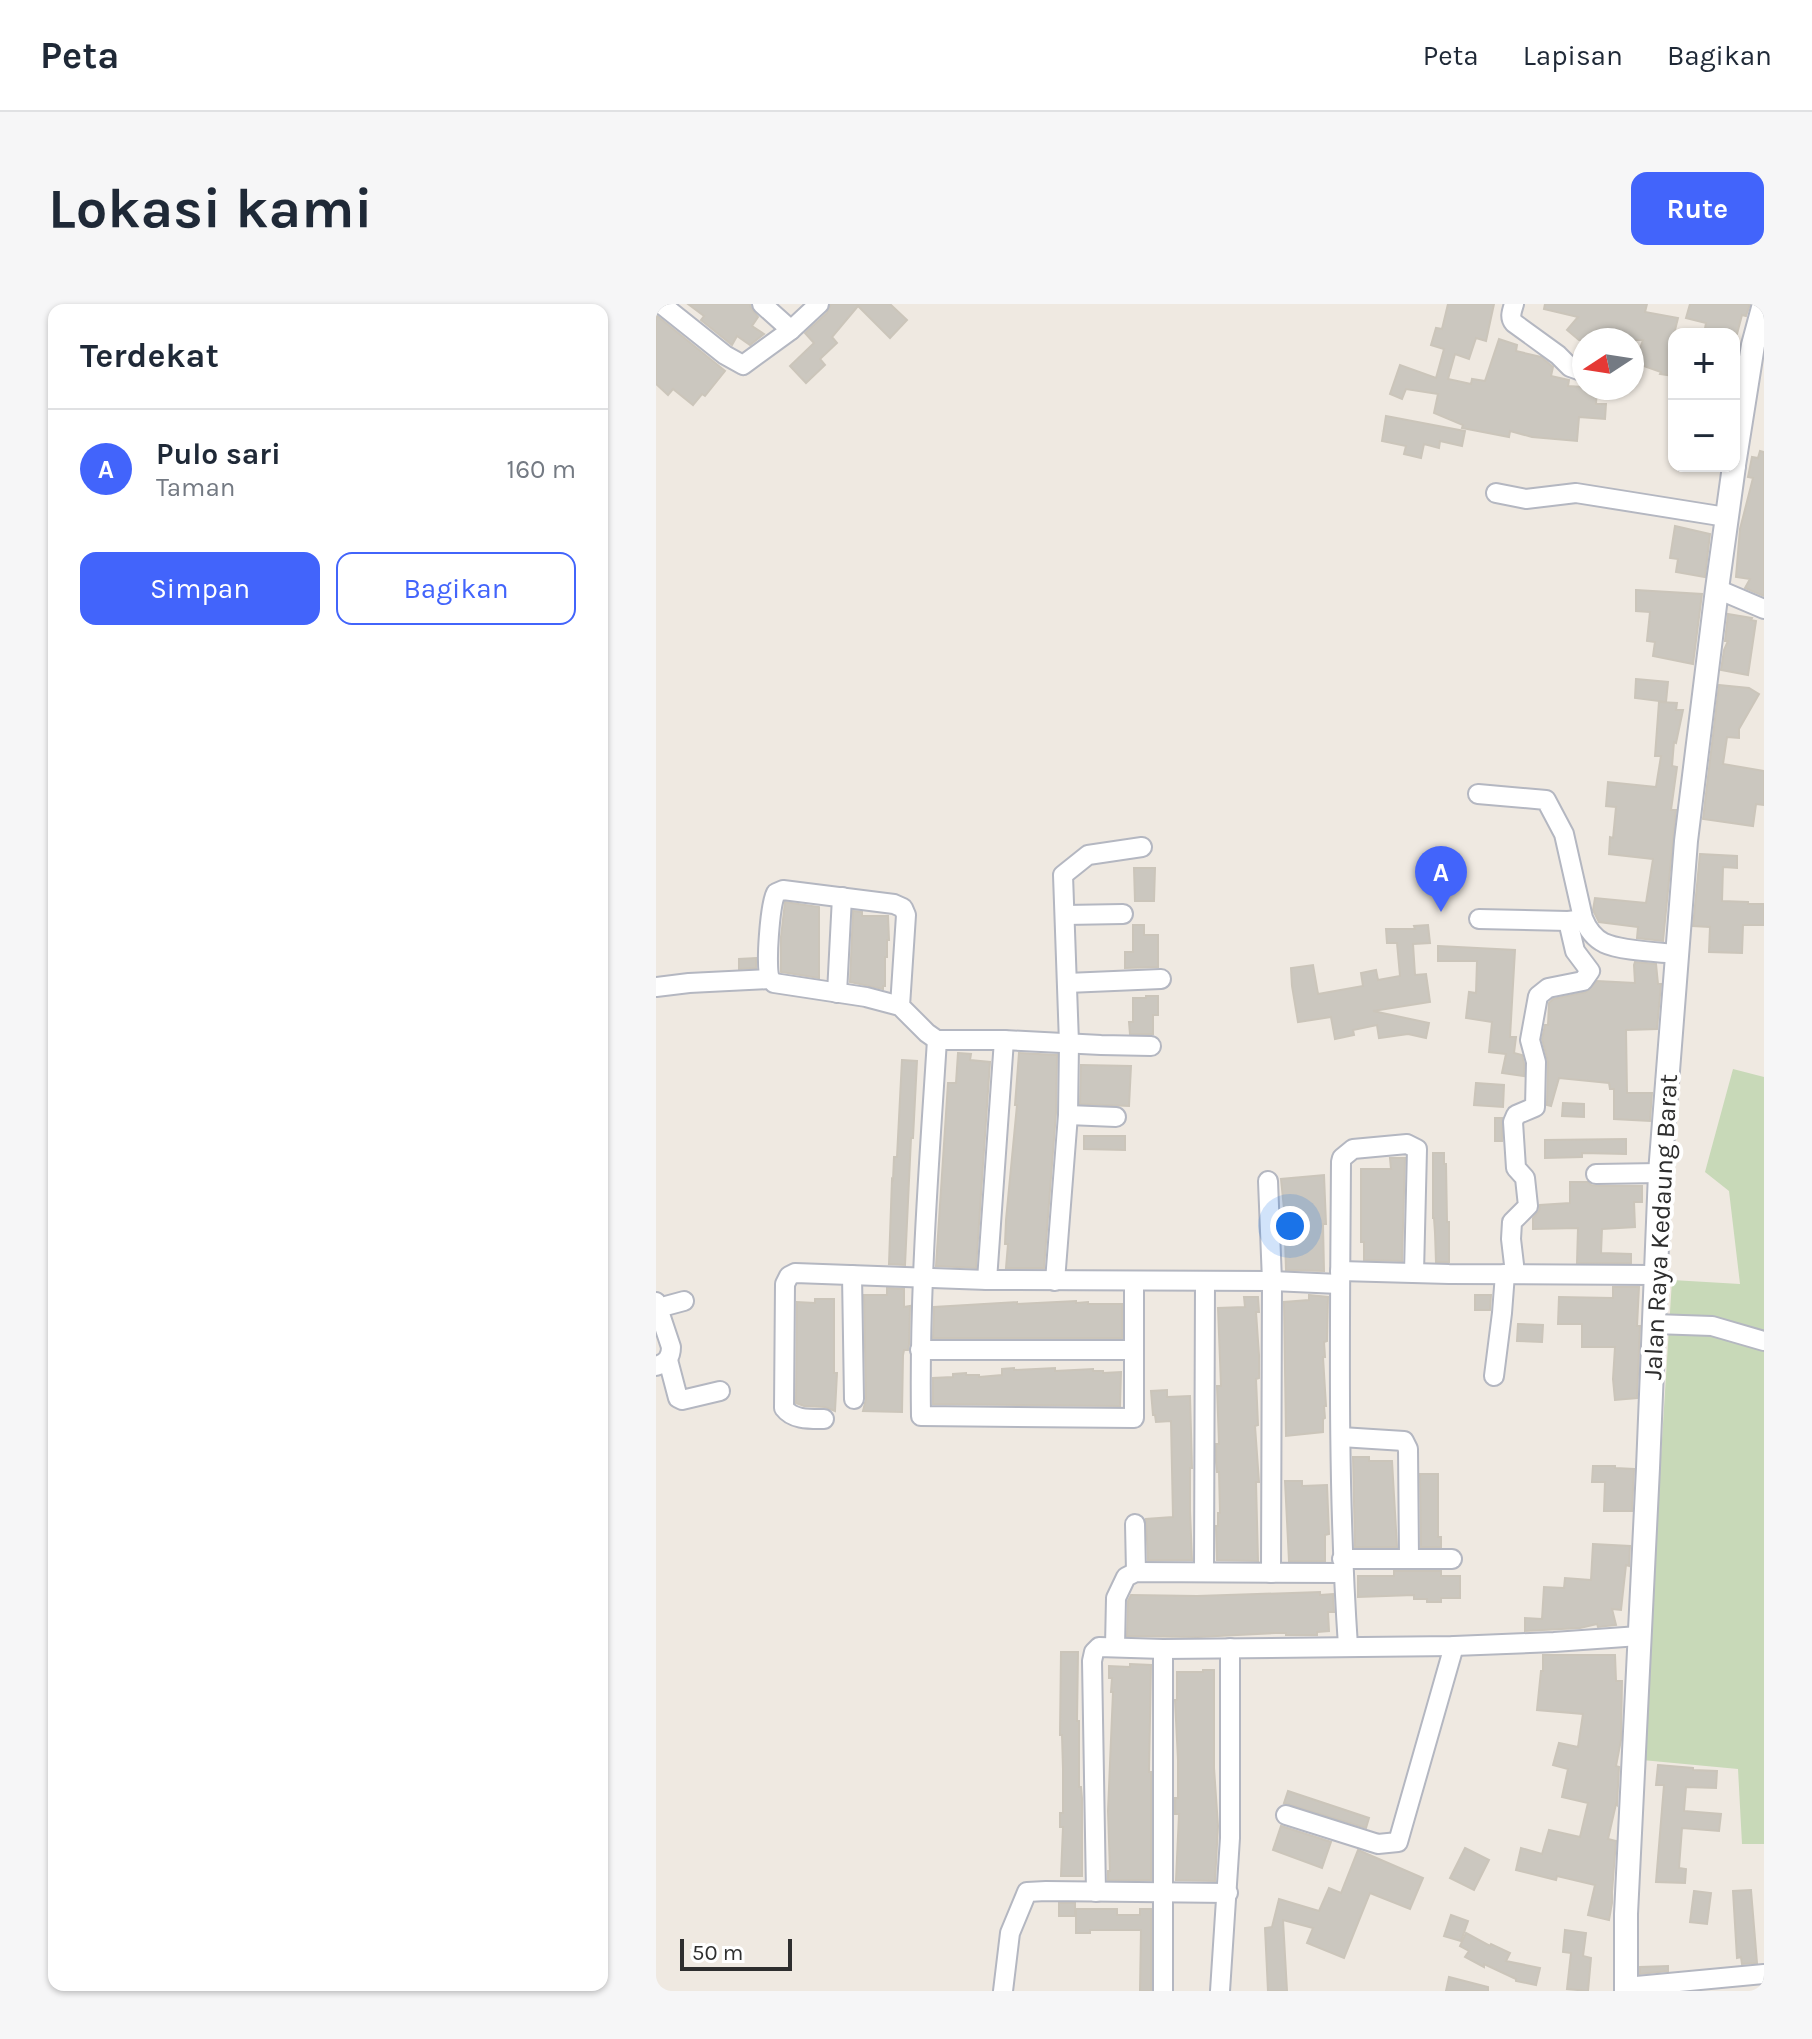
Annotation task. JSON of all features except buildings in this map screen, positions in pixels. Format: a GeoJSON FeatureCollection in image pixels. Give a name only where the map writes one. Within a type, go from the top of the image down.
{"type":"FeatureCollection","features":[{"type":"Feature","properties":{"kind":"street"},"geometry":{"type":"LineString","coordinates":[[661,304],[725,355],[743,365],[791,330],[819,304]]}},
{"type":"Feature","properties":{"kind":"street"},"geometry":{"type":"LineString","coordinates":[[762,304],[791,330]]}},
{"type":"Feature","properties":{"kind":"street"},"geometry":{"type":"LineString","coordinates":[[1514,304],[1511,319],[1514,323],[1572,368]]}},
{"type":"Feature","properties":{"kind":"street","name":"Jalan Raya Kedaung Barat"},"geometry":{"type":"LineString","coordinates":[[1740,427],[1753,345],[1764,304]]}},
{"type":"Feature","properties":{"kind":"street","name":"Jalan Raya Kedaung Barat"},"geometry":{"type":"LineString","coordinates":[[1626,1989],[1626,1914],[1660,1173],[1686,841],[1733,472]]}},
{"type":"Feature","properties":{"kind":"street"},"geometry":{"type":"LineString","coordinates":[[1496,493],[1526,499],[1576,493],[1726,517]]}},
{"type":"Feature","properties":{"kind":"street"},"geometry":{"type":"LineString","coordinates":[[1717,589],[1764,609]]}},
{"type":"Feature","properties":{"kind":"street"},"geometry":{"type":"LineString","coordinates":[[1478,794],[1546,800],[1564,834],[1576,920],[1575,951],[1590,971],[1583,981],[1548,988],[1538,996],[1530,1040],[1536,1062],[1535,1107],[1516,1115],[1513,1122],[1516,1168],[1525,1178],[1528,1206],[1512,1222],[1510,1274],[1494,1376]]}},
{"type":"Feature","properties":{"kind":"street"},"geometry":{"type":"LineString","coordinates":[[1055,1281],[1068,1115],[1069,1043],[1063,875],[1088,855],[1142,847]]}},
{"type":"Feature","properties":{"kind":"street"},"geometry":{"type":"LineString","coordinates":[[770,979],[770,909],[776,893],[783,890],[894,904],[905,911],[900,1006]]}},
{"type":"Feature","properties":{"kind":"street"},"geometry":{"type":"LineString","coordinates":[[837,993],[842,897]]}},
{"type":"Feature","properties":{"kind":"street"},"geometry":{"type":"LineString","coordinates":[[1065,915],[1123,914]]}},
{"type":"Feature","properties":{"kind":"street"},"geometry":{"type":"LineString","coordinates":[[1479,919],[1576,920],[1604,943],[1676,954]]}},
{"type":"Feature","properties":{"kind":"street"},"geometry":{"type":"LineString","coordinates":[[656,987],[770,979],[779,985],[900,1006],[937,1040],[1151,1046]]}},
{"type":"Feature","properties":{"kind":"street"},"geometry":{"type":"LineString","coordinates":[[1067,983],[1161,979]]}},
{"type":"Feature","properties":{"kind":"street"},"geometry":{"type":"LineString","coordinates":[[937,1040],[923,1278],[921,1416],[1134,1418],[1134,1281]]}},
{"type":"Feature","properties":{"kind":"street"},"geometry":{"type":"LineString","coordinates":[[987,1280],[1004,1040]]}},
{"type":"Feature","properties":{"kind":"street"},"geometry":{"type":"LineString","coordinates":[[1068,1115],[1116,1117]]}},
{"type":"Feature","properties":{"kind":"street"},"geometry":{"type":"LineString","coordinates":[[1348,1646],[1342,1566],[1339,1278],[1342,1158],[1353,1149],[1407,1144],[1417,1149],[1414,1273]]}},
{"type":"Feature","properties":{"kind":"street"},"geometry":{"type":"LineString","coordinates":[[1596,1174],[1660,1173]]}},
{"type":"Feature","properties":{"kind":"street"},"geometry":{"type":"LineString","coordinates":[[1268,1181],[1272,1281],[1271,1573]]}},
{"type":"Feature","properties":{"kind":"street"},"geometry":{"type":"LineString","coordinates":[[824,1419],[797,1417],[784,1408],[785,1284],[789,1276],[795,1273],[1055,1281],[1272,1281],[1414,1273],[1655,1275]]}},
{"type":"Feature","properties":{"kind":"street"},"geometry":{"type":"LineString","coordinates":[[852,1275],[854,1399]]}},
{"type":"Feature","properties":{"kind":"street"},"geometry":{"type":"LineString","coordinates":[[1204,1572],[1205,1281]]}},
{"type":"Feature","properties":{"kind":"street"},"geometry":{"type":"LineString","coordinates":[[684,1301],[657,1305],[671,1347],[662,1363],[678,1398],[682,1400],[720,1391]]}},
{"type":"Feature","properties":{"kind":"street"},"geometry":{"type":"LineString","coordinates":[[1654,1324],[1712,1326],[1764,1341]]}},
{"type":"Feature","properties":{"kind":"street"},"geometry":{"type":"LineString","coordinates":[[920,1350],[1133,1350]]}},
{"type":"Feature","properties":{"kind":"street"},"geometry":{"type":"LineString","coordinates":[[1341,1437],[1404,1441],[1408,1449],[1409,1558]]}},
{"type":"Feature","properties":{"kind":"street"},"geometry":{"type":"LineString","coordinates":[[1135,1524],[1136,1572]]}},
{"type":"Feature","properties":{"kind":"street"},"geometry":{"type":"LineString","coordinates":[[1115,1646],[1116,1598],[1126,1577],[1136,1572],[1271,1573],[1409,1558],[1452,1559]]}},
{"type":"Feature","properties":{"kind":"street"},"geometry":{"type":"LineString","coordinates":[[1096,1892],[1092,1661],[1096,1649],[1115,1646],[1163,1649],[1454,1646],[1639,1636]]}},
{"type":"Feature","properties":{"kind":"street"},"geometry":{"type":"LineString","coordinates":[[1286,1815],[1378,1844],[1398,1842],[1454,1646]]}},
{"type":"Feature","properties":{"kind":"street"},"geometry":{"type":"LineString","coordinates":[[1220,1991],[1230,1838],[1230,1648]]}},
{"type":"Feature","properties":{"kind":"street"},"geometry":{"type":"LineString","coordinates":[[1163,1649],[1163,1991]]}},
{"type":"Feature","properties":{"kind":"street"},"geometry":{"type":"LineString","coordinates":[[1003,1991],[1010,1933],[1027,1892],[1228,1893]]}},
{"type":"Feature","properties":{"kind":"street"},"geometry":{"type":"LineString","coordinates":[[1626,1989],[1764,1974]]}},
{"type":"Feature","properties":{"kind":"green space"},"geometry":{"type":"Polygon","coordinates":[[[1733,1069],[1764,1077],[1764,1844],[1742,1844],[1738,1769],[1642,1760],[1672,1280],[1740,1284],[1729,1191],[1705,1172],[1733,1069]]]}},
{"type":"Feature","properties":{"kind":"place","name":"Pulo sari"},"geometry":{"type":"Point","coordinates":[1441,912]}}]}
